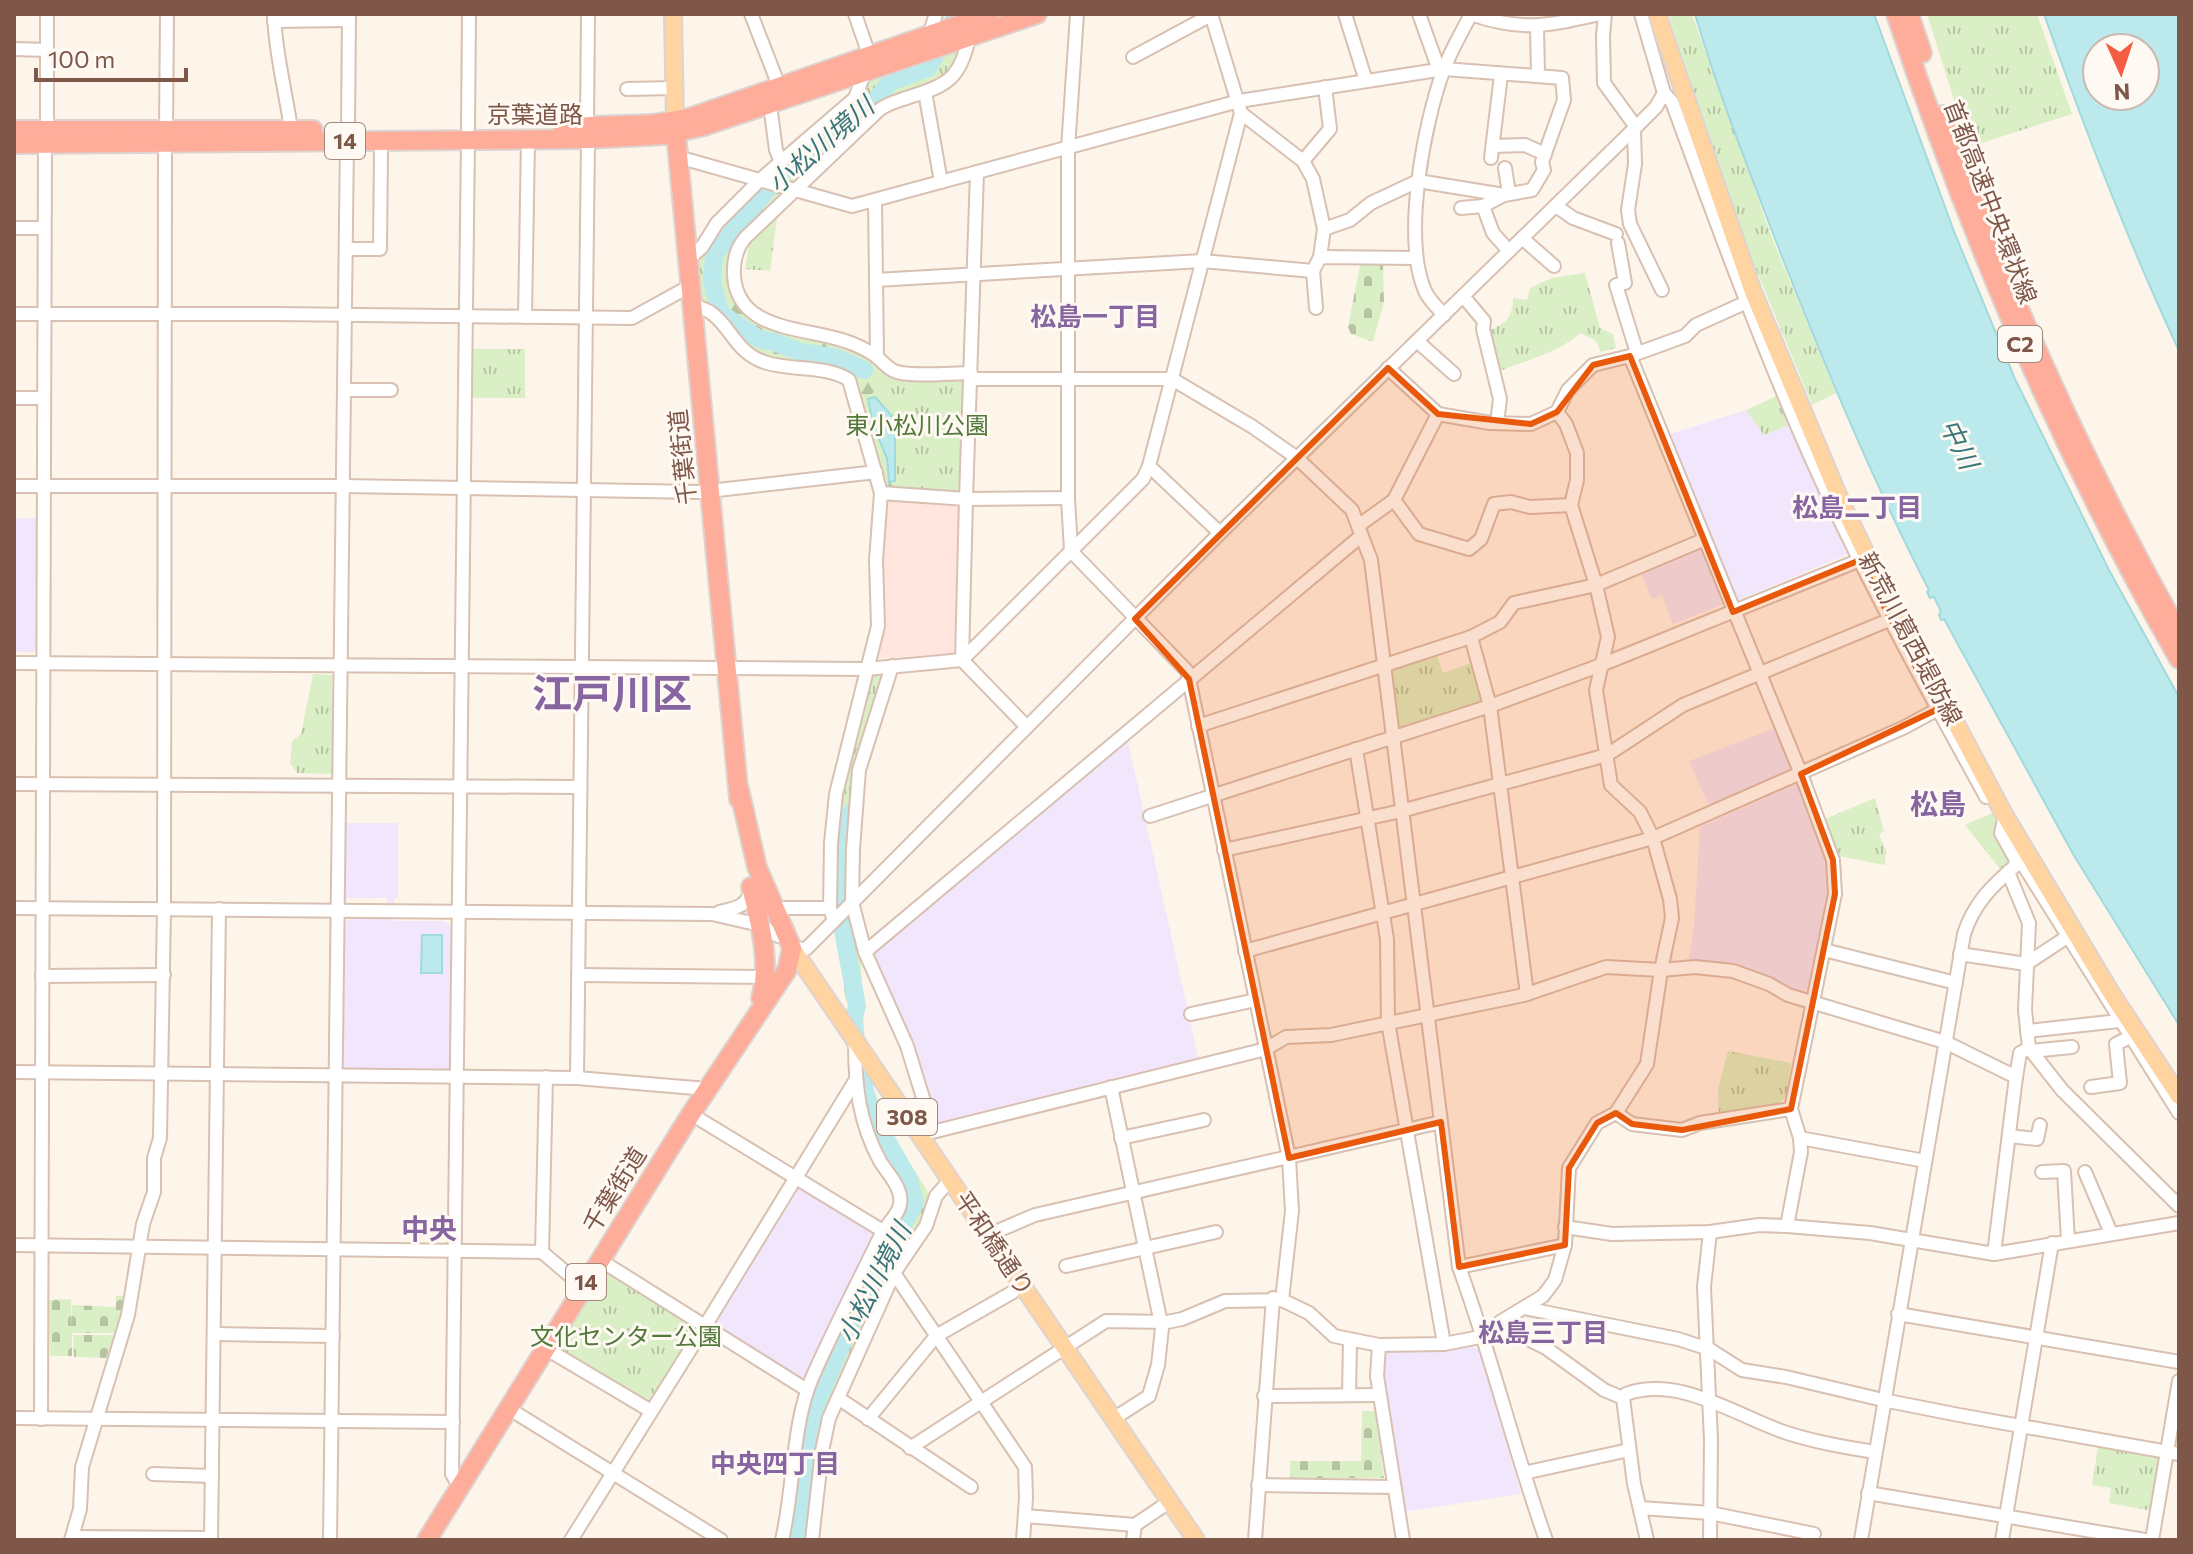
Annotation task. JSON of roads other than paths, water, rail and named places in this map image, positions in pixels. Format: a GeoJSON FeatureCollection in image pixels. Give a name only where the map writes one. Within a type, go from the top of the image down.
{"type":"FeatureCollection","features":[{"type":"Feature","properties":{"kind":"highway","name":"京葉道路"},"geometry":{"type":"LineString","coordinates":[[968,32],[990,14]]}},
{"type":"Feature","properties":{"kind":"highway","name":"京葉道路"},"geometry":{"type":"LineString","coordinates":[[14,130],[46,137],[166,137],[587,132],[676,127],[770,105],[932,33],[968,32],[1037,14]]}},
{"type":"Feature","properties":{"kind":"highway","name":"首都高速中央環状線"},"geometry":{"type":"LineString","coordinates":[[1896,14],[1945,158],[2025,354],[2099,510],[2179,659]]}},
{"type":"Feature","properties":{"kind":"highway","name":"首都高速中央環状線"},"geometry":{"type":"LineString","coordinates":[[1909,14],[1956,151],[2034,341],[2081,445],[2179,633]]}},
{"type":"Feature","properties":{"kind":"highway","name":"京葉道路"},"geometry":{"type":"LineString","coordinates":[[676,127],[779,86],[867,63]]}},
{"type":"Feature","properties":{"kind":"highway","name":"千葉街道"},"geometry":{"type":"LineString","coordinates":[[427,1540],[691,1114],[787,970],[785,942],[751,887],[740,836],[739,789],[676,127]]}},
{"type":"Feature","properties":{"kind":"highway","name":"京葉道路"},"geometry":{"type":"LineString","coordinates":[[166,137],[291,130],[347,135]]}},
{"type":"Feature","properties":{"kind":"highway","name":"京葉道路"},"geometry":{"type":"LineString","coordinates":[[468,134],[528,139],[587,132]]}},
{"type":"Feature","properties":{"kind":"highway","name":"京葉道路"},"geometry":{"type":"LineString","coordinates":[[14,144],[46,137]]}},
{"type":"Feature","properties":{"kind":"highway","name":"千葉街道"},"geometry":{"type":"LineString","coordinates":[[739,789],[768,919],[785,942]]}},
{"type":"Feature","properties":{"kind":"highway"},"geometry":{"type":"LineString","coordinates":[[748,1026],[761,997],[765,977],[768,919],[751,887]]}},
{"type":"Feature","properties":{"kind":"main road"},"geometry":{"type":"LineString","coordinates":[[673,14],[676,127]]}},
{"type":"Feature","properties":{"kind":"main road","name":"新荒川葛西堤防線"},"geometry":{"type":"LineString","coordinates":[[1657,14],[1753,292],[1838,504],[2005,816],[2111,993],[2179,1096]]}},
{"type":"Feature","properties":{"kind":"main road","name":"平和橋通り"},"geometry":{"type":"LineString","coordinates":[[785,942],[1196,1540]]}},
{"type":"Feature","properties":{"kind":"street"},"geometry":{"type":"LineString","coordinates":[[41,1419],[47,14]]}},
{"type":"Feature","properties":{"kind":"street"},"geometry":{"type":"LineString","coordinates":[[167,14],[164,975],[160,1138],[154,1158],[154,1192],[143,1224],[128,1315],[82,1467],[80,1509],[72,1538],[211,1539],[219,909]]}},
{"type":"Feature","properties":{"kind":"street"},"geometry":{"type":"LineString","coordinates":[[462,1483],[452,1474],[469,14]]}},
{"type":"Feature","properties":{"kind":"street"},"geometry":{"type":"LineString","coordinates":[[577,1078],[588,14]]}},
{"type":"Feature","properties":{"kind":"street"},"geometry":{"type":"LineString","coordinates":[[751,14],[779,86]]}},
{"type":"Feature","properties":{"kind":"street"},"geometry":{"type":"LineString","coordinates":[[688,260],[702,247],[717,223],[855,98],[867,63],[855,14]]}},
{"type":"Feature","properties":{"kind":"street"},"geometry":{"type":"LineString","coordinates":[[1077,14],[1068,149],[1068,498],[1071,551],[1187,671],[1289,1158],[1292,1211],[1264,1396],[1255,1540]]}},
{"type":"Feature","properties":{"kind":"street"},"geometry":{"type":"LineString","coordinates":[[1345,14],[1366,81]]}},
{"type":"Feature","properties":{"kind":"street"},"geometry":{"type":"LineString","coordinates":[[1419,14],[1441,70]]}},
{"type":"Feature","properties":{"kind":"street"},"geometry":{"type":"LineString","coordinates":[[1444,315],[1427,296],[1415,258],[1418,181],[1441,70],[1470,14],[1504,25],[1537,26],[1602,14],[1604,83],[1635,129],[1635,164],[1628,210],[1630,224],[1662,290]]}},
{"type":"Feature","properties":{"kind":"street"},"geometry":{"type":"LineString","coordinates":[[1641,14],[1664,93],[1672,102],[1747,302],[1802,437],[1838,504],[1889,620],[1990,805],[2005,816],[2001,833],[2016,860],[2024,866],[2179,1113]]}},
{"type":"Feature","properties":{"kind":"street"},"geometry":{"type":"LineString","coordinates":[[14,663],[867,669],[962,660],[1143,479],[1149,466],[1240,107],[1211,15],[1133,57]]}},
{"type":"Feature","properties":{"kind":"street"},"geometry":{"type":"LineString","coordinates":[[291,130],[274,37],[274,17],[349,17],[330,1540]]}},
{"type":"Feature","properties":{"kind":"street"},"geometry":{"type":"LineString","coordinates":[[1537,26],[1538,76]]}},
{"type":"Feature","properties":{"kind":"street"},"geometry":{"type":"LineString","coordinates":[[968,32],[963,60],[953,77],[939,88],[886,104],[789,189],[738,246],[733,267],[740,297],[753,315],[766,322],[847,341],[897,372],[1172,379],[1253,427],[1297,458],[1352,510],[1371,560],[1459,1267],[1485,1336],[1546,1540]]}},
{"type":"Feature","properties":{"kind":"street"},"geometry":{"type":"LineString","coordinates":[[14,49],[47,50]]}},
{"type":"Feature","properties":{"kind":"street"},"geometry":{"type":"LineString","coordinates":[[678,157],[852,206],[1068,149],[1325,87],[1441,70],[1562,78],[1564,100],[1542,162],[1544,170],[1532,190]]}},
{"type":"Feature","properties":{"kind":"street"},"geometry":{"type":"LineString","coordinates":[[1501,75],[1492,152],[1525,145],[1545,154]]}},
{"type":"Feature","properties":{"kind":"street"},"geometry":{"type":"LineString","coordinates":[[1303,161],[1330,129],[1325,87]]}},
{"type":"Feature","properties":{"kind":"street"},"geometry":{"type":"LineString","coordinates":[[627,89],[674,88]]}},
{"type":"Feature","properties":{"kind":"street"},"geometry":{"type":"LineString","coordinates":[[925,92],[941,182]]}},
{"type":"Feature","properties":{"kind":"street"},"geometry":{"type":"LineString","coordinates":[[785,942],[806,949],[832,915],[852,902],[1220,533],[1635,129],[1656,107],[1664,93]]}},
{"type":"Feature","properties":{"kind":"street"},"geometry":{"type":"LineString","coordinates":[[770,105],[776,150],[781,162]]}},
{"type":"Feature","properties":{"kind":"street"},"geometry":{"type":"LineString","coordinates":[[1240,107],[1303,161],[1313,179],[1324,229],[1320,257],[1313,271],[1316,308]]}},
{"type":"Feature","properties":{"kind":"street"},"geometry":{"type":"LineString","coordinates":[[525,317],[528,139]]}},
{"type":"Feature","properties":{"kind":"street"},"geometry":{"type":"LineString","coordinates":[[346,249],[380,249],[381,150]]}},
{"type":"Feature","properties":{"kind":"street"},"geometry":{"type":"LineString","coordinates":[[1505,168],[1506,194]]}},
{"type":"Feature","properties":{"kind":"street"},"geometry":{"type":"LineString","coordinates":[[977,172],[962,660],[1027,727]]}},
{"type":"Feature","properties":{"kind":"street"},"geometry":{"type":"LineString","coordinates":[[1324,229],[1350,220],[1371,203],[1418,181],[1506,194],[1532,190],[1573,218],[1617,238],[1625,283],[1616,285],[1633,355],[1703,540],[1801,774],[1833,860],[1835,894],[1791,1109],[1801,1152],[1787,1226]]}},
{"type":"Feature","properties":{"kind":"street"},"geometry":{"type":"LineString","coordinates":[[1461,208],[1483,206],[1506,194]]}},
{"type":"Feature","properties":{"kind":"street"},"geometry":{"type":"LineString","coordinates":[[875,200],[877,357]]}},
{"type":"Feature","properties":{"kind":"street"},"geometry":{"type":"LineString","coordinates":[[1483,206],[1493,233],[1509,251]]}},
{"type":"Feature","properties":{"kind":"street"},"geometry":{"type":"LineString","coordinates":[[14,228],[44,228]]}},
{"type":"Feature","properties":{"kind":"street"},"geometry":{"type":"LineString","coordinates":[[1522,238],[1554,266]]}},
{"type":"Feature","properties":{"kind":"street"},"geometry":{"type":"LineString","coordinates":[[1320,257],[1415,258]]}},
{"type":"Feature","properties":{"kind":"street"},"geometry":{"type":"LineString","coordinates":[[876,280],[1202,261],[1313,271]]}},
{"type":"Feature","properties":{"kind":"street"},"geometry":{"type":"LineString","coordinates":[[14,314],[632,318],[691,295],[712,313],[742,350],[763,362],[794,369],[840,373],[849,380],[881,493],[876,560],[878,626],[836,794],[831,843],[832,915]]}},
{"type":"Feature","properties":{"kind":"street"},"geometry":{"type":"LineString","coordinates":[[1463,296],[1484,321],[1483,329],[1500,399],[1497,423]]}},
{"type":"Feature","properties":{"kind":"street"},"geometry":{"type":"LineString","coordinates":[[1388,368],[1438,414],[1497,423],[1531,424],[1557,412],[1568,390],[1593,365],[1633,355],[1685,336],[1696,325],[1747,302]]}},
{"type":"Feature","properties":{"kind":"street"},"geometry":{"type":"LineString","coordinates":[[1417,341],[1454,374]]}},
{"type":"Feature","properties":{"kind":"street"},"geometry":{"type":"LineString","coordinates":[[344,390],[391,390]]}},
{"type":"Feature","properties":{"kind":"street"},"geometry":{"type":"LineString","coordinates":[[14,398],[43,398]]}},
{"type":"Feature","properties":{"kind":"street"},"geometry":{"type":"LineString","coordinates":[[1485,1336],[1543,1296],[1555,1280],[1565,1245],[1569,1168],[1597,1123],[1616,1113],[1647,1064],[1672,918],[1670,899],[1653,838],[1640,812],[1611,785],[1596,690],[1608,637],[1596,585],[1571,505],[1577,480],[1577,453],[1566,424],[1557,412]]}},
{"type":"Feature","properties":{"kind":"street"},"geometry":{"type":"LineString","coordinates":[[865,952],[1189,679],[1394,500],[1438,414]]}},
{"type":"Feature","properties":{"kind":"street"},"geometry":{"type":"LineString","coordinates":[[1149,466],[1220,533]]}},
{"type":"Feature","properties":{"kind":"street"},"geometry":{"type":"LineString","coordinates":[[14,486],[711,491],[876,472]]}},
{"type":"Feature","properties":{"kind":"street"},"geometry":{"type":"LineString","coordinates":[[881,493],[966,499],[1068,498]]}},
{"type":"Feature","properties":{"kind":"street"},"geometry":{"type":"LineString","coordinates":[[1394,500],[1419,534],[1469,549],[1481,539],[1494,504],[1511,502],[1530,507],[1571,505]]}},
{"type":"Feature","properties":{"kind":"street"},"geometry":{"type":"LineString","coordinates":[[1198,726],[1471,637],[1500,622],[1514,603],[1596,585],[1703,540]]}},
{"type":"Feature","properties":{"kind":"street"},"geometry":{"type":"LineString","coordinates":[[1150,816],[1490,706],[1601,665],[1860,560]]}},
{"type":"Feature","properties":{"kind":"street"},"geometry":{"type":"LineString","coordinates":[[1224,850],[1401,811],[1607,755],[1683,705],[1889,620]]}},
{"type":"Feature","properties":{"kind":"street"},"geometry":{"type":"LineString","coordinates":[[1471,637],[1490,706],[1527,994]]}},
{"type":"Feature","properties":{"kind":"street"},"geometry":{"type":"LineString","coordinates":[[892,666],[859,770],[852,902],[865,952],[907,1046],[924,1101],[904,1112]]}},
{"type":"Feature","properties":{"kind":"street"},"geometry":{"type":"LineString","coordinates":[[1245,951],[1653,838],[1905,727],[1938,709]]}},
{"type":"Feature","properties":{"kind":"street"},"geometry":{"type":"LineString","coordinates":[[1356,749],[1384,912],[1388,1022],[1444,1344]]}},
{"type":"Feature","properties":{"kind":"street"},"geometry":{"type":"LineString","coordinates":[[14,784],[579,787]]}},
{"type":"Feature","properties":{"kind":"street"},"geometry":{"type":"LineString","coordinates":[[1861,1540],[1960,954],[1969,918],[1976,905],[1984,893],[2015,866],[2016,860]]}},
{"type":"Feature","properties":{"kind":"street"},"geometry":{"type":"LineString","coordinates":[[2008,872],[2029,923],[2026,964],[2030,1050],[2062,1090],[2179,1206]]}},
{"type":"Feature","properties":{"kind":"street"},"geometry":{"type":"LineString","coordinates":[[712,914],[741,907],[749,899],[751,887]]}},
{"type":"Feature","properties":{"kind":"street"},"geometry":{"type":"LineString","coordinates":[[14,908],[579,912],[712,914],[768,919],[784,908],[832,915]]}},
{"type":"Feature","properties":{"kind":"street"},"geometry":{"type":"LineString","coordinates":[[1960,954],[2026,964],[2067,937]]}},
{"type":"Feature","properties":{"kind":"street"},"geometry":{"type":"LineString","coordinates":[[1824,950],[1956,983]]}},
{"type":"Feature","properties":{"kind":"street"},"geometry":{"type":"LineString","coordinates":[[920,1135],[1266,1049],[1286,1037],[1331,1035],[1527,994],[1606,967],[1661,970],[1695,967],[1733,971],[1811,1002],[1945,1042],[2016,1077]]}},
{"type":"Feature","properties":{"kind":"street"},"geometry":{"type":"LineString","coordinates":[[42,976],[164,975]]}},
{"type":"Feature","properties":{"kind":"street"},"geometry":{"type":"LineString","coordinates":[[578,975],[765,977]]}},
{"type":"Feature","properties":{"kind":"street"},"geometry":{"type":"LineString","coordinates":[[1191,1014],[1256,1000]]}},
{"type":"Feature","properties":{"kind":"street"},"geometry":{"type":"LineString","coordinates":[[2027,1031],[2119,1021]]}},
{"type":"Feature","properties":{"kind":"street"},"geometry":{"type":"LineString","coordinates":[[2091,1087],[2120,1083],[2116,1044],[2130,1037]]}},
{"type":"Feature","properties":{"kind":"street"},"geometry":{"type":"LineString","coordinates":[[782,1540],[807,1390],[900,1206],[899,1192],[879,1159],[860,1113],[855,1081],[855,1043]]}},
{"type":"Feature","properties":{"kind":"street"},"geometry":{"type":"LineString","coordinates":[[1994,1254],[2020,1053],[2072,1047]]}},
{"type":"Feature","properties":{"kind":"street"},"geometry":{"type":"LineString","coordinates":[[14,1072],[546,1077],[707,1089]]}},
{"type":"Feature","properties":{"kind":"street"},"geometry":{"type":"LineString","coordinates":[[542,1252],[546,1077]]}},
{"type":"Feature","properties":{"kind":"street"},"geometry":{"type":"LineString","coordinates":[[571,1540],[855,1081]]}},
{"type":"Feature","properties":{"kind":"street"},"geometry":{"type":"LineString","coordinates":[[1111,1087],[1162,1322],[1158,1365],[1149,1396],[1113,1419]]}},
{"type":"Feature","properties":{"kind":"street"},"geometry":{"type":"LineString","coordinates":[[1616,1113],[1632,1124],[1682,1130],[1700,1123],[1791,1109]]}},
{"type":"Feature","properties":{"kind":"street"},"geometry":{"type":"LineString","coordinates":[[691,1114],[905,1248]]}},
{"type":"Feature","properties":{"kind":"street"},"geometry":{"type":"LineString","coordinates":[[1121,1138],[1204,1120]]}},
{"type":"Feature","properties":{"kind":"street"},"geometry":{"type":"LineString","coordinates":[[988,1235],[1035,1215],[1441,1122]]}},
{"type":"Feature","properties":{"kind":"street"},"geometry":{"type":"LineString","coordinates":[[2009,1136],[2037,1139],[2040,1125]]}},
{"type":"Feature","properties":{"kind":"street"},"geometry":{"type":"LineString","coordinates":[[1800,1138],[1925,1161]]}},
{"type":"Feature","properties":{"kind":"street"},"geometry":{"type":"LineString","coordinates":[[2042,1172],[2064,1171],[2068,1241]]}},
{"type":"Feature","properties":{"kind":"street"},"geometry":{"type":"LineString","coordinates":[[2085,1172],[2111,1233]]}},
{"type":"Feature","properties":{"kind":"street"},"geometry":{"type":"LineString","coordinates":[[812,1540],[829,1418],[905,1248],[926,1226],[936,1196],[950,1180]]}},
{"type":"Feature","properties":{"kind":"street"},"geometry":{"type":"LineString","coordinates":[[1565,1227],[1612,1234],[1710,1232],[1759,1225],[1787,1226],[1870,1233],[1994,1254],[2179,1223]]}},
{"type":"Feature","properties":{"kind":"street"},"geometry":{"type":"LineString","coordinates":[[1066,1266],[1216,1232]]}},
{"type":"Feature","properties":{"kind":"street"},"geometry":{"type":"LineString","coordinates":[[1710,1232],[1704,1287],[1709,1349],[1710,1540]]}},
{"type":"Feature","properties":{"kind":"street"},"geometry":{"type":"LineString","coordinates":[[2002,1540],[2052,1243]]}},
{"type":"Feature","properties":{"kind":"street"},"geometry":{"type":"LineString","coordinates":[[14,1245],[542,1252],[583,1287]]}},
{"type":"Feature","properties":{"kind":"street"},"geometry":{"type":"LineString","coordinates":[[1459,1267],[1565,1245]]}},
{"type":"Feature","properties":{"kind":"street"},"geometry":{"type":"LineString","coordinates":[[600,1260],[807,1390]]}},
{"type":"Feature","properties":{"kind":"street"},"geometry":{"type":"LineString","coordinates":[[894,1273],[1025,1467],[1023,1540]]}},
{"type":"Feature","properties":{"kind":"street"},"geometry":{"type":"LineString","coordinates":[[868,1419],[936,1336],[1013,1292]]}},
{"type":"Feature","properties":{"kind":"street"},"geometry":{"type":"LineString","coordinates":[[910,1448],[1106,1321],[1162,1322],[1182,1319],[1225,1301],[1278,1299],[1309,1313],[1334,1336],[1379,1345],[1444,1344],[1485,1336],[1526,1338],[1546,1348],[1604,1390],[1623,1398]]}},
{"type":"Feature","properties":{"kind":"street"},"geometry":{"type":"LineString","coordinates":[[1524,1308],[1678,1339],[1709,1349],[1742,1370],[1883,1400],[2174,1453]]}},
{"type":"Feature","properties":{"kind":"street"},"geometry":{"type":"LineString","coordinates":[[1898,1314],[2179,1362]]}},
{"type":"Feature","properties":{"kind":"street"},"geometry":{"type":"LineString","coordinates":[[215,1334],[333,1336]]}},
{"type":"Feature","properties":{"kind":"street"},"geometry":{"type":"LineString","coordinates":[[1349,1395],[1350,1341]]}},
{"type":"Feature","properties":{"kind":"street"},"geometry":{"type":"LineString","coordinates":[[1379,1345],[1377,1376],[1403,1540]]}},
{"type":"Feature","properties":{"kind":"street"},"geometry":{"type":"LineString","coordinates":[[545,1348],[651,1411]]}},
{"type":"Feature","properties":{"kind":"street"},"geometry":{"type":"LineString","coordinates":[[2152,1540],[2174,1453],[2179,1381]]}},
{"type":"Feature","properties":{"kind":"street"},"geometry":{"type":"LineString","coordinates":[[1647,1540],[1634,1484],[1623,1398],[1641,1388],[1681,1392],[1788,1433],[1875,1452]]}},
{"type":"Feature","properties":{"kind":"street"},"geometry":{"type":"LineString","coordinates":[[1264,1396],[1380,1395]]}},
{"type":"Feature","properties":{"kind":"street"},"geometry":{"type":"LineString","coordinates":[[838,1398],[971,1487]]}},
{"type":"Feature","properties":{"kind":"street"},"geometry":{"type":"LineString","coordinates":[[508,1408],[717,1539]]}},
{"type":"Feature","properties":{"kind":"street"},"geometry":{"type":"LineString","coordinates":[[14,1418],[453,1422]]}},
{"type":"Feature","properties":{"kind":"street"},"geometry":{"type":"LineString","coordinates":[[1524,1473],[1629,1450]]}},
{"type":"Feature","properties":{"kind":"street"},"geometry":{"type":"LineString","coordinates":[[153,1474],[212,1476]]}},
{"type":"Feature","properties":{"kind":"street"},"geometry":{"type":"LineString","coordinates":[[1258,1485],[1394,1487]]}},
{"type":"Feature","properties":{"kind":"street"},"geometry":{"type":"LineString","coordinates":[[1868,1493],[2145,1540]]}},
{"type":"Feature","properties":{"kind":"street"},"geometry":{"type":"LineString","coordinates":[[1025,1516],[1135,1525],[1169,1502]]}},
{"type":"Feature","properties":{"kind":"street"},"geometry":{"type":"LineString","coordinates":[[1641,1508],[1710,1513],[1814,1534]]}},
{"type":"Feature","properties":{"kind":"street"},"geometry":{"type":"LineString","coordinates":[[1133,1540],[1135,1525]]}},
{"type":"Feature","properties":{"kind":"water","name":"中川"},"geometry":{"type":"Polygon","coordinates":[[[1695,14],[1874,14],[1955,234],[2015,379],[2109,570],[2179,697],[2179,1025],[2073,854],[1944,619],[1941,620],[1941,611],[1934,597],[1930,598],[1927,592],[1929,590],[1848,419],[1794,288],[1713,72],[1695,14]]]}},
{"type":"Feature","properties":{"kind":"water"},"geometry":{"type":"Polygon","coordinates":[[[2044,14],[2179,14],[2179,351],[2124,226],[2044,14]]]}},
{"type":"Feature","properties":{"kind":"water"},"geometry":{"type":"Polygon","coordinates":[[[875,397],[892,416],[895,426],[895,481],[889,482],[887,458],[873,425],[868,399],[875,397]]]}},
{"type":"Feature","properties":{"kind":"water"},"geometry":{"type":"Polygon","coordinates":[[[422,935],[442,935],[442,973],[421,973],[422,935]]]}},
{"type":"Feature","properties":{"kind":"waterway","name":"小松川境川"},"geometry":{"type":"LineString","coordinates":[[864,370],[837,358],[801,352],[759,339],[720,313],[712,281],[714,255],[783,171],[872,105],[890,82],[928,68],[957,14]]}},
{"type":"Feature","properties":{"kind":"waterway","name":"小松川境川"},"geometry":{"type":"LineString","coordinates":[[840,903],[838,890],[851,813]]}},
{"type":"Feature","properties":{"kind":"waterway","name":"小松川境川"},"geometry":{"type":"LineString","coordinates":[[798,1540],[808,1432],[817,1402],[865,1291],[915,1203],[909,1180],[874,1118],[865,1091],[853,1021],[857,1006],[842,925]]}},
{"type":"Feature","properties":{"kind":"district","name":"松島一丁目"},"geometry":{"type":"Point","coordinates":[1095,317]}},
{"type":"Feature","properties":{"kind":"district","name":"松島二丁目"},"geometry":{"type":"Point","coordinates":[1857,508]}},
{"type":"Feature","properties":{"kind":"district","name":"江戸川区"},"geometry":{"type":"Point","coordinates":[612,694]}},
{"type":"Feature","properties":{"kind":"district","name":"松島"},"geometry":{"type":"Point","coordinates":[1938,804]}},
{"type":"Feature","properties":{"kind":"district","name":"中央"},"geometry":{"type":"Point","coordinates":[429,1229]}},
{"type":"Feature","properties":{"kind":"district","name":"松島三丁目"},"geometry":{"type":"Point","coordinates":[1543,1333]}},
{"type":"Feature","properties":{"kind":"district","name":"中央四丁目"},"geometry":{"type":"Point","coordinates":[775,1464]}},
{"type":"Feature","properties":{"kind":"park label","name":"東小松川公園"},"geometry":{"type":"Point","coordinates":[917,426]}},
{"type":"Feature","properties":{"kind":"park label","name":"文化センター公園"},"geometry":{"type":"Point","coordinates":[626,1337]}}]}
